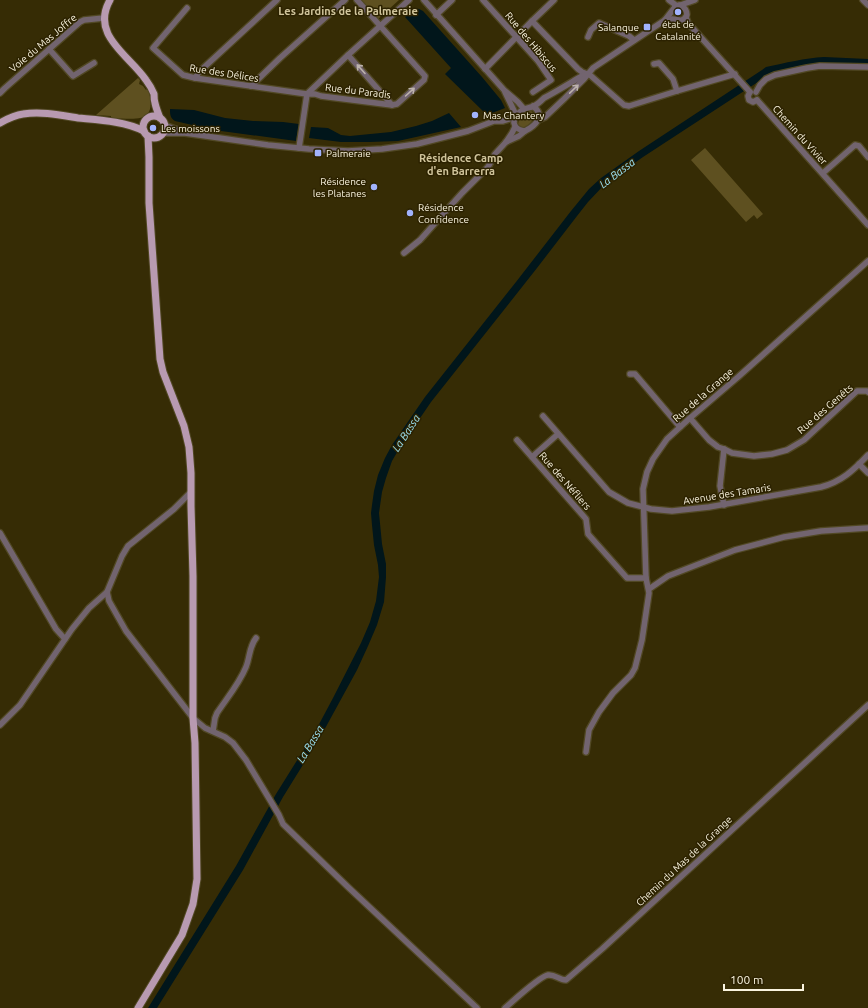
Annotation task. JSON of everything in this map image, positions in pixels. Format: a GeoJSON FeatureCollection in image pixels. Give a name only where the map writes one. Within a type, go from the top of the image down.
{"type":"FeatureCollection","features":[{"type":"Feature","properties":{"kind":"main road"},"geometry":{"type":"LineString","coordinates":[[110,0],[106,7],[104,18],[105,29],[110,39],[146,79],[154,93],[156,117]]}},
{"type":"Feature","properties":{"kind":"main road"},"geometry":{"type":"LineString","coordinates":[[0,123],[21,114],[36,113],[122,123],[139,122],[150,117],[156,117],[162,120],[164,130],[163,133],[156,138],[149,157]]}},
{"type":"Feature","properties":{"kind":"main road"},"geometry":{"type":"LineString","coordinates":[[138,1008],[182,935],[193,904],[197,879],[195,743],[193,718],[192,473],[189,447],[184,426],[163,372],[160,359],[149,204],[149,157],[146,134],[143,126],[145,120]]}},
{"type":"Feature","properties":{"kind":"main road"},"geometry":{"type":"LineString","coordinates":[[122,123],[139,129],[150,137],[156,138]]}},
{"type":"Feature","properties":{"kind":"street"},"geometry":{"type":"LineString","coordinates":[[195,78],[199,72],[277,0]]}},
{"type":"Feature","properties":{"kind":"street"},"geometry":{"type":"LineString","coordinates":[[251,86],[345,0]]}},
{"type":"Feature","properties":{"kind":"street"},"geometry":{"type":"LineString","coordinates":[[357,0],[380,26]]}},
{"type":"Feature","properties":{"kind":"street"},"geometry":{"type":"LineString","coordinates":[[299,148],[307,94],[409,0]]}},
{"type":"Feature","properties":{"kind":"street"},"geometry":{"type":"LineString","coordinates":[[424,0],[504,90],[524,109]]}},
{"type":"Feature","properties":{"kind":"street"},"geometry":{"type":"LineString","coordinates":[[436,15],[452,0]]}},
{"type":"Feature","properties":{"kind":"street","name":"Rue des Hibiscus"},"geometry":{"type":"LineString","coordinates":[[483,0],[538,61],[551,80],[533,92]]}},
{"type":"Feature","properties":{"kind":"street"},"geometry":{"type":"LineString","coordinates":[[485,69],[554,0]]}},
{"type":"Feature","properties":{"kind":"street"},"geometry":{"type":"LineString","coordinates":[[863,0],[868,5]]}},
{"type":"Feature","properties":{"kind":"street"},"geometry":{"type":"LineString","coordinates":[[666,20],[674,6],[694,1]]}},
{"type":"Feature","properties":{"kind":"street"},"geometry":{"type":"LineString","coordinates":[[685,20],[686,10],[694,1]]}},
{"type":"Feature","properties":{"kind":"street"},"geometry":{"type":"LineString","coordinates":[[674,6],[683,7],[686,10]]}},
{"type":"Feature","properties":{"kind":"street"},"geometry":{"type":"LineString","coordinates":[[674,6],[674,19]]}},
{"type":"Feature","properties":{"kind":"street","name":"Rue des Délices"},"geometry":{"type":"LineString","coordinates":[[187,8],[153,48],[183,75],[307,94]]}},
{"type":"Feature","properties":{"kind":"street","name":"Voie du Mas Joffre"},"geometry":{"type":"LineString","coordinates":[[0,93],[80,22],[84,20],[104,18]]}},
{"type":"Feature","properties":{"kind":"street"},"geometry":{"type":"LineString","coordinates":[[506,142],[530,129],[538,120],[545,117],[584,79],[593,68],[666,20],[685,20],[741,81],[752,91],[758,97],[757,100],[753,102],[749,100],[748,96],[752,91],[766,79],[776,75],[820,66],[868,68]]}},
{"type":"Feature","properties":{"kind":"street"},"geometry":{"type":"LineString","coordinates":[[532,21],[578,69],[588,74],[624,105],[629,106],[735,74]]}},
{"type":"Feature","properties":{"kind":"street"},"geometry":{"type":"LineString","coordinates":[[588,37],[591,30],[599,23],[629,36],[634,40]]}},
{"type":"Feature","properties":{"kind":"street","name":"Rue du Paradis"},"geometry":{"type":"LineString","coordinates":[[307,94],[392,105],[397,104],[424,80],[425,76],[380,26]]}},
{"type":"Feature","properties":{"kind":"street"},"geometry":{"type":"LineString","coordinates":[[49,49],[73,76],[94,63]]}},
{"type":"Feature","properties":{"kind":"street"},"geometry":{"type":"LineString","coordinates":[[348,55],[392,105]]}},
{"type":"Feature","properties":{"kind":"street"},"geometry":{"type":"LineString","coordinates":[[654,64],[659,63],[673,79],[677,91]]}},
{"type":"Feature","properties":{"kind":"street"},"geometry":{"type":"LineString","coordinates":[[163,133],[185,133],[299,148],[348,151],[382,149],[416,144],[468,131],[494,121],[516,116],[524,109],[533,106],[582,76],[588,74]]}},
{"type":"Feature","properties":{"kind":"street"},"geometry":{"type":"LineString","coordinates":[[404,253],[420,240],[462,193],[488,167],[495,154],[512,133],[516,116],[504,90]]}},
{"type":"Feature","properties":{"kind":"street"},"geometry":{"type":"LineString","coordinates":[[557,91],[564,99]]}},
{"type":"Feature","properties":{"kind":"street","name":"Chemin du Vivier"},"geometry":{"type":"LineString","coordinates":[[757,100],[868,225]]}},
{"type":"Feature","properties":{"kind":"street"},"geometry":{"type":"LineString","coordinates":[[533,106],[539,112],[538,120]]}},
{"type":"Feature","properties":{"kind":"street"},"geometry":{"type":"LineString","coordinates":[[503,120],[525,132]]}},
{"type":"Feature","properties":{"kind":"street"},"geometry":{"type":"LineString","coordinates":[[164,125],[185,133]]}},
{"type":"Feature","properties":{"kind":"street"},"geometry":{"type":"LineString","coordinates":[[823,173],[856,145],[868,157]]}},
{"type":"Feature","properties":{"kind":"street","name":"Rue de la Grange"},"geometry":{"type":"LineString","coordinates":[[586,752],[589,730],[599,712],[631,675],[635,668],[642,640],[649,593],[646,578],[643,489],[647,472],[653,459],[667,439],[680,427],[868,261]]}},
{"type":"Feature","properties":{"kind":"street"},"geometry":{"type":"LineString","coordinates":[[630,374],[635,374],[680,427]]}},
{"type":"Feature","properties":{"kind":"street","name":"Rue des Genêts"},"geometry":{"type":"LineString","coordinates":[[690,418],[709,440],[718,447],[732,453],[754,456],[772,454],[788,450],[804,440],[857,391],[868,392]]}},
{"type":"Feature","properties":{"kind":"street","name":"Avenue des Tamaris"},"geometry":{"type":"LineString","coordinates":[[543,416],[608,492],[628,503],[643,507],[672,511],[724,505],[830,485],[839,480],[868,455]]}},
{"type":"Feature","properties":{"kind":"street"},"geometry":{"type":"LineString","coordinates":[[532,457],[558,434]]}},
{"type":"Feature","properties":{"kind":"street","name":"Rue des Néfliers"},"geometry":{"type":"LineString","coordinates":[[517,440],[586,518],[588,534],[627,578],[646,578]]}},
{"type":"Feature","properties":{"kind":"street"},"geometry":{"type":"LineString","coordinates":[[724,449],[720,486],[724,505]]}},
{"type":"Feature","properties":{"kind":"street"},"geometry":{"type":"LineString","coordinates":[[859,464],[868,473]]}},
{"type":"Feature","properties":{"kind":"street"},"geometry":{"type":"LineString","coordinates":[[0,725],[20,705],[65,639],[89,608],[107,592],[122,556],[128,546],[174,509],[191,492]]}},
{"type":"Feature","properties":{"kind":"street"},"geometry":{"type":"LineString","coordinates":[[648,589],[668,576],[735,550],[784,537],[821,531],[868,528]]}},
{"type":"Feature","properties":{"kind":"street"},"geometry":{"type":"LineString","coordinates":[[0,533],[56,629],[65,639]]}},
{"type":"Feature","properties":{"kind":"street"},"geometry":{"type":"LineString","coordinates":[[107,592],[109,601],[126,631],[193,718],[205,728],[225,737],[233,743],[246,760],[283,824],[476,1008]]}},
{"type":"Feature","properties":{"kind":"street"},"geometry":{"type":"LineString","coordinates":[[213,731],[217,713],[240,680],[250,656],[251,644],[256,638]]}},
{"type":"Feature","properties":{"kind":"street","name":"Chemin du Mas de la Grange"},"geometry":{"type":"LineString","coordinates":[[505,1008],[547,975],[552,975],[562,980],[566,980],[602,949],[868,705]]}},
{"type":"Feature","properties":{"kind":"shaded area"},"geometry":{"type":"Polygon","coordinates":[[[361,0],[399,0],[378,19],[361,0]]]}},
{"type":"Feature","properties":{"kind":"shaded area"},"geometry":{"type":"Polygon","coordinates":[[[138,78],[140,80],[139,84],[146,90],[148,88],[150,108],[148,114],[143,117],[130,119],[111,118],[111,116],[96,115],[138,78]]]}},
{"type":"Feature","properties":{"kind":"shaded area"},"geometry":{"type":"Polygon","coordinates":[[[531,111],[535,115],[531,123],[524,128],[520,127],[518,124],[519,120],[524,114],[531,111]]]}},
{"type":"Feature","properties":{"kind":"shaded area"},"geometry":{"type":"Polygon","coordinates":[[[705,148],[763,214],[757,219],[754,215],[746,222],[691,160],[705,148]]]}},
{"type":"Feature","properties":{"kind":"water"},"geometry":{"type":"Polygon","coordinates":[[[414,8],[423,11],[482,77],[501,100],[505,108],[487,115],[445,74],[451,68],[405,17],[414,8]]]}},
{"type":"Feature","properties":{"kind":"water","name":"La Bassa"},"geometry":{"type":"Polygon","coordinates":[[[824,57],[868,59],[868,65],[808,65],[770,74],[643,157],[605,184],[588,202],[431,402],[392,461],[382,492],[379,513],[382,544],[386,564],[384,602],[377,625],[357,670],[322,734],[283,797],[243,870],[157,1008],[148,1008],[236,866],[276,794],[316,730],[361,643],[370,622],[376,601],[379,577],[371,513],[378,475],[392,445],[425,397],[571,211],[589,189],[601,178],[766,67],[824,57]]]}},
{"type":"Feature","properties":{"kind":"water"},"geometry":{"type":"Polygon","coordinates":[[[170,109],[194,110],[225,118],[299,124],[296,141],[214,130],[175,121],[171,117],[170,109]]]}},
{"type":"Feature","properties":{"kind":"water"},"geometry":{"type":"Polygon","coordinates":[[[449,113],[461,127],[398,141],[341,142],[309,138],[311,127],[328,128],[341,135],[350,136],[391,132],[432,121],[449,113]]]}},
{"type":"Feature","properties":{"kind":"place","name":"état de Catalanité"},"geometry":{"type":"Point","coordinates":[678,12]}},
{"type":"Feature","properties":{"kind":"place","name":"Salanque"},"geometry":{"type":"Point","coordinates":[647,27]}},
{"type":"Feature","properties":{"kind":"place","name":"Mas Chantery"},"geometry":{"type":"Point","coordinates":[475,115]}},
{"type":"Feature","properties":{"kind":"place","name":"Les moissons"},"geometry":{"type":"Point","coordinates":[153,128]}},
{"type":"Feature","properties":{"kind":"place","name":"Palmeraie"},"geometry":{"type":"Point","coordinates":[318,153]}},
{"type":"Feature","properties":{"kind":"place","name":"Résidence les Platanes"},"geometry":{"type":"Point","coordinates":[374,187]}},
{"type":"Feature","properties":{"kind":"place","name":"Résidence Confidence"},"geometry":{"type":"Point","coordinates":[410,213]}},
{"type":"Feature","properties":{"kind":"district","name":"Les Jardins de la Palmeraie"},"geometry":{"type":"Point","coordinates":[348,11]}},
{"type":"Feature","properties":{"kind":"district","name":"Résidence Camp d'en Barrerra"},"geometry":{"type":"Point","coordinates":[461,164]}}]}
